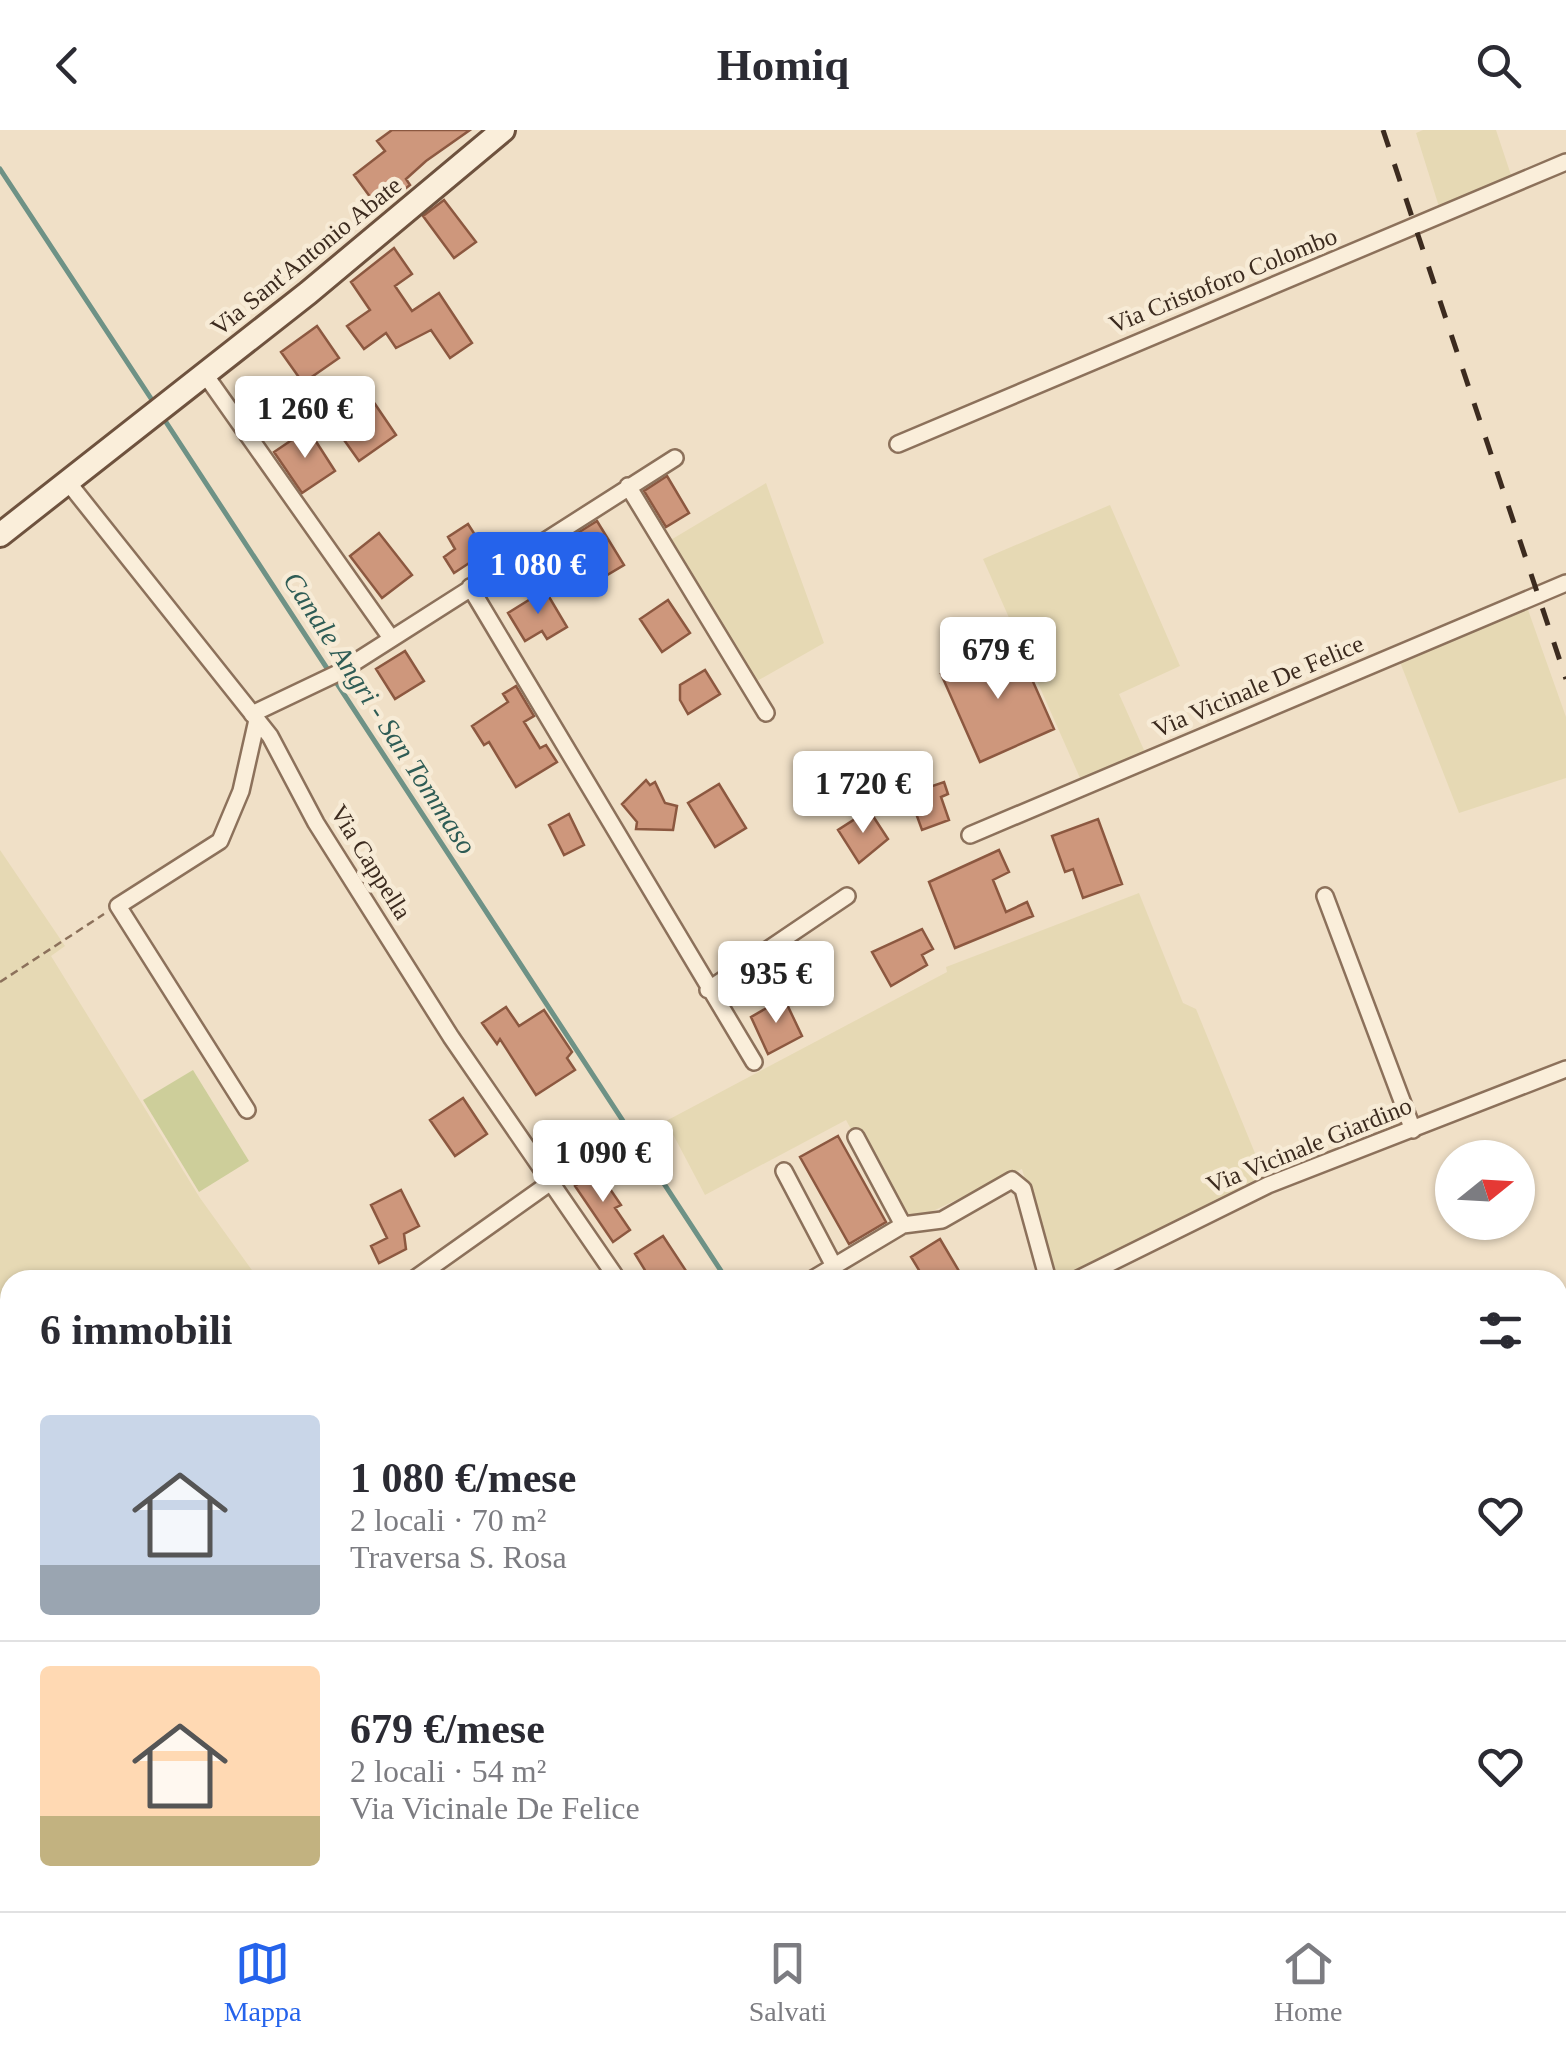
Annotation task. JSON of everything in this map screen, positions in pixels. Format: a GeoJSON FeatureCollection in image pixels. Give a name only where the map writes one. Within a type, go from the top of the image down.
{"type":"FeatureCollection","features":[{"type":"Feature","properties":{"kind":"street","name":"Via Sant'Antonio Abate"},"geometry":{"type":"LineString","coordinates":[[0,535],[503,130]]}},
{"type":"Feature","properties":{"kind":"street","name":"Via Cristoforo Colombo"},"geometry":{"type":"LineString","coordinates":[[898,444],[1566,162]]}},
{"type":"Feature","properties":{"kind":"street"},"geometry":{"type":"LineString","coordinates":[[204,373],[391,638]]}},
{"type":"Feature","properties":{"kind":"street"},"geometry":{"type":"LineString","coordinates":[[247,1110],[118,906],[220,842],[241,791],[255,717],[331,676],[675,458]]}},
{"type":"Feature","properties":{"kind":"street","name":"Via Cappella"},"geometry":{"type":"LineString","coordinates":[[67,481],[255,717],[451,1037],[611,1270]]}},
{"type":"Feature","properties":{"kind":"street"},"geometry":{"type":"LineString","coordinates":[[628,486],[766,713]]}},
{"type":"Feature","properties":{"kind":"street","name":"Via Vicinale De Felice"},"geometry":{"type":"LineString","coordinates":[[970,835],[1566,584]]}},
{"type":"Feature","properties":{"kind":"street"},"geometry":{"type":"LineString","coordinates":[[470,588],[754,1062]]}},
{"type":"Feature","properties":{"kind":"street"},"geometry":{"type":"LineString","coordinates":[[708,990],[847,896]]}},
{"type":"Feature","properties":{"kind":"street"},"geometry":{"type":"LineString","coordinates":[[1325,896],[1413,1130]]}},
{"type":"Feature","properties":{"kind":"street","name":"Via Vicinale Giardino"},"geometry":{"type":"LineString","coordinates":[[1096,1270],[1268,1185],[1566,1069]]}},
{"type":"Feature","properties":{"kind":"street"},"geometry":{"type":"LineString","coordinates":[[856,1137],[902,1225]]}},
{"type":"Feature","properties":{"kind":"street"},"geometry":{"type":"LineString","coordinates":[[784,1171],[834,1266]]}},
{"type":"Feature","properties":{"kind":"street"},"geometry":{"type":"LineString","coordinates":[[827,1270],[902,1225],[942,1220],[1012,1180],[1018,1182],[1045,1270]]}},
{"type":"Feature","properties":{"kind":"street"},"geometry":{"type":"LineString","coordinates":[[428,1270],[551,1182]]}},
{"type":"Feature","properties":{"kind":"path"},"geometry":{"type":"LineString","coordinates":[[0,982],[118,906]]}},
{"type":"Feature","properties":{"kind":"shaded area"},"geometry":{"type":"Polygon","coordinates":[[[1496,130],[1512,178],[1440,210],[1416,133],[1496,130]]]}},
{"type":"Feature","properties":{"kind":"shaded area"},"geometry":{"type":"Polygon","coordinates":[[[766,483],[824,643],[750,685],[664,544],[766,483]]]}},
{"type":"Feature","properties":{"kind":"shaded area"},"geometry":{"type":"Polygon","coordinates":[[[1110,505],[1180,666],[1119,694],[1148,759],[1084,787],[983,559],[1110,505]]]}},
{"type":"Feature","properties":{"kind":"shaded area"},"geometry":{"type":"Polygon","coordinates":[[[1527,607],[1566,717],[1566,778],[1459,813],[1400,662],[1527,607]]]}},
{"type":"Feature","properties":{"kind":"shaded area"},"geometry":{"type":"Polygon","coordinates":[[[0,850],[65,946],[51,956],[200,1198],[252,1270],[0,1270],[0,850]]]}},
{"type":"Feature","properties":{"kind":"shaded area"},"geometry":{"type":"Polygon","coordinates":[[[1139,893],[1183,1003],[1196,1009],[1268,1185],[1097,1270],[1051,1270],[1022,1169],[903,1225],[846,1120],[705,1195],[666,1121],[947,972],[946,967],[1139,893]]]}},
{"type":"Feature","properties":{"kind":"green space"},"geometry":{"type":"Polygon","coordinates":[[[193,1070],[249,1161],[199,1192],[143,1100],[193,1070]]]}},
{"type":"Feature","properties":{"kind":"building"},"geometry":{"type":"Polygon","coordinates":[[[392,130],[470,130],[426,161],[406,179],[410,185],[379,209],[354,175],[385,151],[377,141],[392,130]]]}},
{"type":"Feature","properties":{"kind":"building"},"geometry":{"type":"Polygon","coordinates":[[[444,200],[476,242],[454,258],[423,216],[444,200]]]}},
{"type":"Feature","properties":{"kind":"building"},"geometry":{"type":"Polygon","coordinates":[[[394,248],[412,274],[395,286],[412,311],[439,293],[472,343],[450,358],[431,330],[396,348],[386,333],[364,349],[347,326],[370,310],[351,282],[394,248]]]}},
{"type":"Feature","properties":{"kind":"building"},"geometry":{"type":"Polygon","coordinates":[[[317,326],[339,358],[303,383],[281,352],[317,326]]]}},
{"type":"Feature","properties":{"kind":"building"},"geometry":{"type":"Polygon","coordinates":[[[375,404],[396,435],[359,461],[337,430],[375,404]]]}},
{"type":"Feature","properties":{"kind":"building"},"geometry":{"type":"Polygon","coordinates":[[[308,429],[335,471],[302,493],[274,452],[308,429]]]}},
{"type":"Feature","properties":{"kind":"building"},"geometry":{"type":"Polygon","coordinates":[[[667,476],[689,513],[666,527],[644,491],[667,476]]]}},
{"type":"Feature","properties":{"kind":"building"},"geometry":{"type":"Polygon","coordinates":[[[597,521],[624,565],[597,581],[568,539],[597,521]]]}},
{"type":"Feature","properties":{"kind":"building"},"geometry":{"type":"Polygon","coordinates":[[[468,524],[486,552],[454,573],[444,557],[455,549],[448,537],[468,524]]]}},
{"type":"Feature","properties":{"kind":"building"},"geometry":{"type":"Polygon","coordinates":[[[379,533],[412,575],[382,598],[350,556],[379,533]]]}},
{"type":"Feature","properties":{"kind":"building"},"geometry":{"type":"Polygon","coordinates":[[[545,590],[567,627],[547,639],[542,631],[525,641],[508,613],[545,590]]]}},
{"type":"Feature","properties":{"kind":"building"},"geometry":{"type":"Polygon","coordinates":[[[668,600],[690,633],[662,652],[640,619],[668,600]]]}},
{"type":"Feature","properties":{"kind":"building"},"geometry":{"type":"Polygon","coordinates":[[[1015,641],[1054,729],[980,762],[941,674],[1015,641]]]}},
{"type":"Feature","properties":{"kind":"building"},"geometry":{"type":"Polygon","coordinates":[[[405,651],[424,681],[395,699],[376,669],[405,651]]]}},
{"type":"Feature","properties":{"kind":"building"},"geometry":{"type":"Polygon","coordinates":[[[705,670],[720,694],[688,714],[680,700],[680,685],[705,670]]]}},
{"type":"Feature","properties":{"kind":"building"},"geometry":{"type":"Polygon","coordinates":[[[516,686],[534,716],[524,722],[540,748],[546,745],[557,762],[516,787],[489,742],[484,745],[472,726],[508,702],[503,694],[516,686]]]}},
{"type":"Feature","properties":{"kind":"building"},"geometry":{"type":"Polygon","coordinates":[[[646,780],[650,785],[655,782],[665,803],[677,806],[673,830],[636,829],[637,822],[622,804],[646,780]]]}},
{"type":"Feature","properties":{"kind":"building"},"geometry":{"type":"Polygon","coordinates":[[[944,782],[948,794],[941,797],[949,820],[922,830],[909,794],[944,782]]]}},
{"type":"Feature","properties":{"kind":"building"},"geometry":{"type":"Polygon","coordinates":[[[719,784],[746,828],[715,847],[688,803],[719,784]]]}},
{"type":"Feature","properties":{"kind":"building"},"geometry":{"type":"Polygon","coordinates":[[[869,810],[888,839],[859,863],[838,830],[869,810]]]}},
{"type":"Feature","properties":{"kind":"building"},"geometry":{"type":"Polygon","coordinates":[[[569,814],[584,845],[564,855],[549,825],[569,814]]]}},
{"type":"Feature","properties":{"kind":"building"},"geometry":{"type":"Polygon","coordinates":[[[1098,819],[1122,884],[1083,898],[1073,869],[1065,872],[1052,836],[1098,819]]]}},
{"type":"Feature","properties":{"kind":"building"},"geometry":{"type":"Polygon","coordinates":[[[999,850],[1009,872],[993,880],[1006,912],[1027,902],[1033,916],[955,948],[929,882],[999,850]]]}},
{"type":"Feature","properties":{"kind":"building"},"geometry":{"type":"Polygon","coordinates":[[[922,929],[933,949],[922,955],[927,965],[891,986],[872,952],[922,929]]]}},
{"type":"Feature","properties":{"kind":"building"},"geometry":{"type":"Polygon","coordinates":[[[784,998],[802,1036],[768,1054],[751,1017],[784,998]]]}},
{"type":"Feature","properties":{"kind":"building"},"geometry":{"type":"Polygon","coordinates":[[[506,1007],[519,1026],[544,1010],[572,1052],[567,1058],[575,1070],[536,1095],[500,1039],[497,1044],[482,1023],[506,1007]]]}},
{"type":"Feature","properties":{"kind":"building"},"geometry":{"type":"Polygon","coordinates":[[[463,1098],[487,1134],[455,1156],[430,1120],[463,1098]]]}},
{"type":"Feature","properties":{"kind":"building"},"geometry":{"type":"Polygon","coordinates":[[[838,1136],[886,1222],[849,1244],[800,1157],[838,1136]]]}},
{"type":"Feature","properties":{"kind":"building"},"geometry":{"type":"Polygon","coordinates":[[[597,1170],[621,1205],[615,1208],[630,1230],[613,1242],[575,1186],[597,1170]]]}},
{"type":"Feature","properties":{"kind":"building"},"geometry":{"type":"Polygon","coordinates":[[[401,1190],[419,1226],[404,1234],[406,1249],[379,1263],[371,1246],[387,1238],[371,1205],[401,1190]]]}},
{"type":"Feature","properties":{"kind":"building"},"geometry":{"type":"Polygon","coordinates":[[[663,1236],[685,1270],[645,1270],[635,1254],[663,1236]]]}},
{"type":"Feature","properties":{"kind":"building"},"geometry":{"type":"Polygon","coordinates":[[[940,1239],[958,1270],[919,1270],[911,1257],[940,1239]]]}},
{"type":"Feature","properties":{"kind":"waterway","name":"Canale Angri - San Tommaso"},"geometry":{"type":"LineString","coordinates":[[0,169],[154,403]]}},
{"type":"Feature","properties":{"kind":"waterway","name":"Canale Angri - San Tommaso"},"geometry":{"type":"LineString","coordinates":[[162,416],[720,1270]]}},
{"type":"Feature","properties":{"kind":"railway"},"geometry":{"type":"LineString","coordinates":[[1383,130],[1566,679]]}}]}
